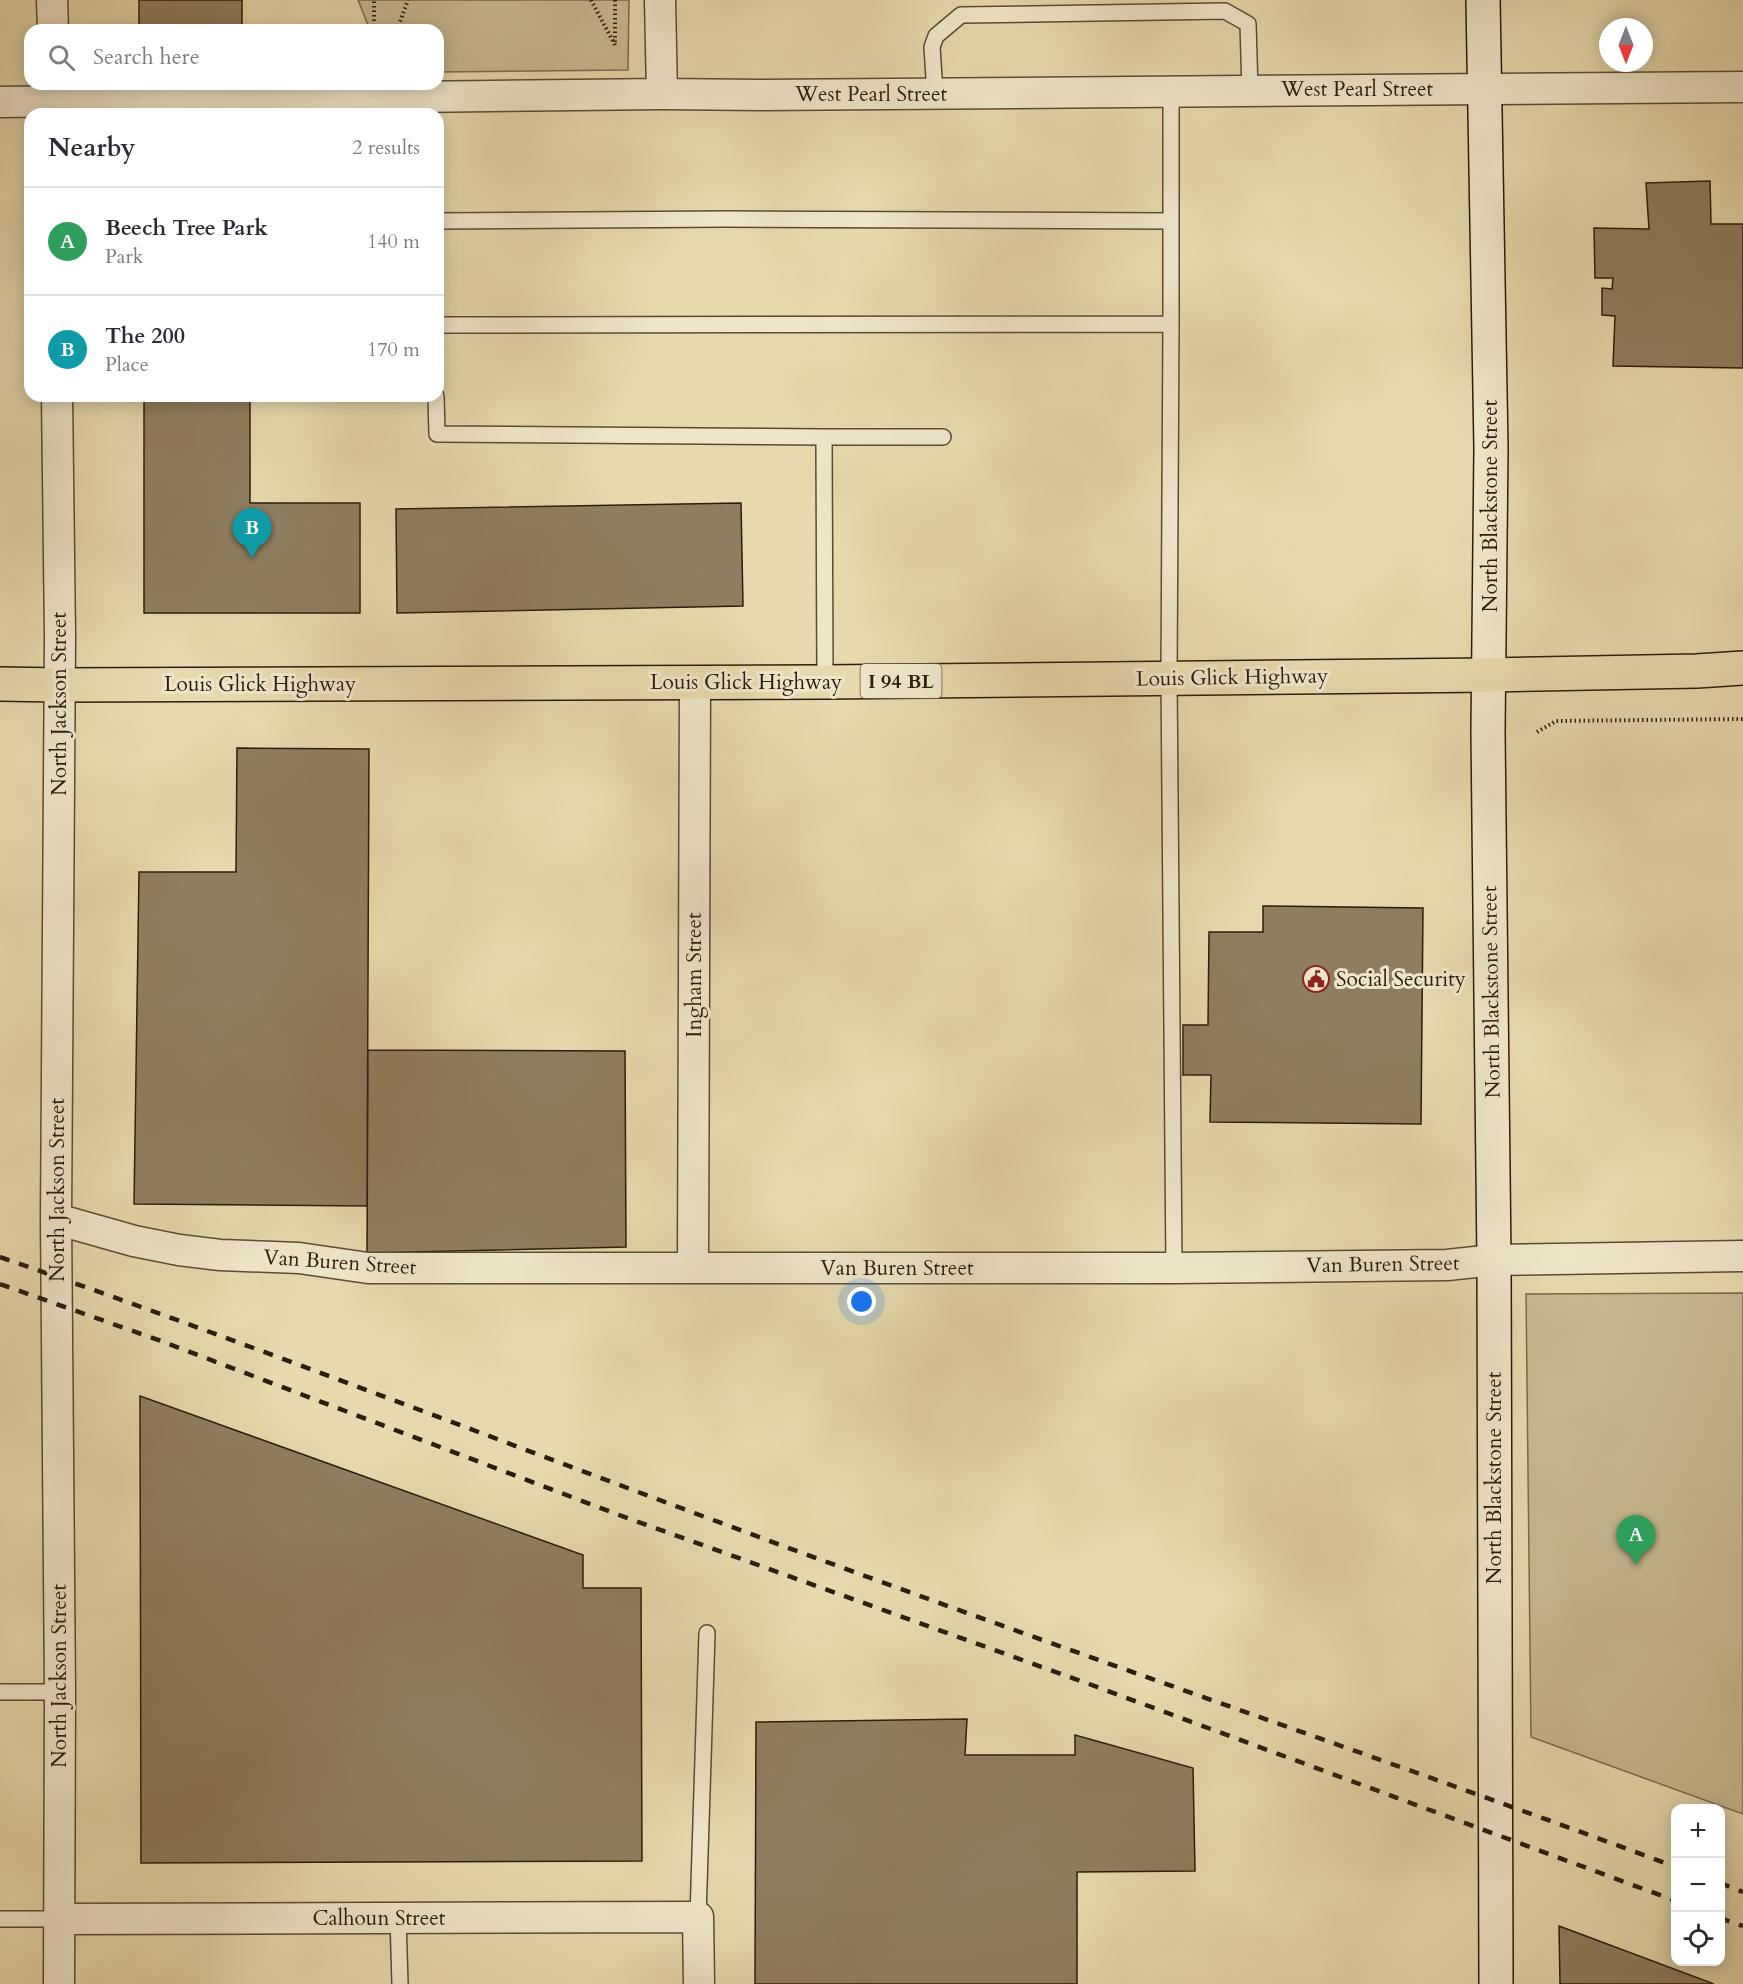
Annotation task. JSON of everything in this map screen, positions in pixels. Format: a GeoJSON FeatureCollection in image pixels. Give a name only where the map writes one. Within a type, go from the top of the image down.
{"type":"FeatureCollection","features":[{"type":"Feature","properties":{"kind":"main road","name":"North Blackstone Street"},"geometry":{"type":"LineString","coordinates":[[1483,0],[1491,448],[1489,675],[1494,1260],[1496,1984]]}},
{"type":"Feature","properties":{"kind":"main road","name":"Louis Glick Highway"},"geometry":{"type":"LineString","coordinates":[[0,684],[825,682],[1489,675],[1743,668]]}},
{"type":"Feature","properties":{"kind":"street"},"geometry":{"type":"LineString","coordinates":[[52,0],[52,24]]}},
{"type":"Feature","properties":{"kind":"street"},"geometry":{"type":"LineString","coordinates":[[660,0],[662,94]]}},
{"type":"Feature","properties":{"kind":"street","name":"West Pearl Street"},"geometry":{"type":"LineString","coordinates":[[0,102],[662,94],[1743,87]]}},
{"type":"Feature","properties":{"kind":"street","name":"North Jackson Street"},"geometry":{"type":"LineString","coordinates":[[57,402],[60,685],[56,1219],[60,1692],[59,1984]]}},
{"type":"Feature","properties":{"kind":"street","name":"Ingham Street"},"geometry":{"type":"LineString","coordinates":[[693,1268],[695,682]]}},
{"type":"Feature","properties":{"kind":"street","name":"Van Buren Street"},"geometry":{"type":"LineString","coordinates":[[56,1219],[134,1241],[179,1250],[220,1255],[299,1258],[368,1268],[1174,1268],[1447,1265],[1494,1260],[1743,1256]]}},
{"type":"Feature","properties":{"kind":"street"},"geometry":{"type":"LineString","coordinates":[[698,1917],[699,1984]]}},
{"type":"Feature","properties":{"kind":"street","name":"Calhoun Street"},"geometry":{"type":"LineString","coordinates":[[59,1919],[698,1917]]}},
{"type":"Feature","properties":{"kind":"lane"},"geometry":{"type":"LineString","coordinates":[[935,94],[932,47],[936,36],[961,15],[1225,11],[1248,24],[1250,90]]}},
{"type":"Feature","properties":{"kind":"lane"},"geometry":{"type":"LineString","coordinates":[[1171,91],[1169,677],[1174,1268]]}},
{"type":"Feature","properties":{"kind":"lane"},"geometry":{"type":"LineString","coordinates":[[444,221],[727,219],[1170,221]]}},
{"type":"Feature","properties":{"kind":"lane"},"geometry":{"type":"LineString","coordinates":[[444,325],[1171,324]]}},
{"type":"Feature","properties":{"kind":"lane"},"geometry":{"type":"LineString","coordinates":[[436,402],[437,434],[943,437]]}},
{"type":"Feature","properties":{"kind":"lane"},"geometry":{"type":"LineString","coordinates":[[825,437],[825,682]]}},
{"type":"Feature","properties":{"kind":"lane"},"geometry":{"type":"LineString","coordinates":[[698,1917],[707,1633]]}},
{"type":"Feature","properties":{"kind":"lane"},"geometry":{"type":"LineString","coordinates":[[0,1692],[60,1692]]}},
{"type":"Feature","properties":{"kind":"lane"},"geometry":{"type":"LineString","coordinates":[[398,1918],[400,1984]]}},
{"type":"Feature","properties":{"kind":"lane"},"geometry":{"type":"LineString","coordinates":[[0,1919],[59,1919]]}},
{"type":"Feature","properties":{"kind":"path"},"geometry":{"type":"LineString","coordinates":[[374,0],[374,24]]}},
{"type":"Feature","properties":{"kind":"path"},"geometry":{"type":"LineString","coordinates":[[399,24],[408,0]]}},
{"type":"Feature","properties":{"kind":"path"},"geometry":{"type":"LineString","coordinates":[[591,0],[615,47],[615,0]]}},
{"type":"Feature","properties":{"kind":"path"},"geometry":{"type":"LineString","coordinates":[[1537,732],[1556,721],[1743,718]]}},
{"type":"Feature","properties":{"kind":"shaded area"},"geometry":{"type":"Polygon","coordinates":[[[358,0],[629,0],[628,70],[444,72],[444,24],[368,24],[358,0]]]}},
{"type":"Feature","properties":{"kind":"shaded area"},"geometry":{"type":"Polygon","coordinates":[[[1743,1293],[1743,1814],[1725,1807],[1725,1804],[1715,1804],[1531,1737],[1526,1294],[1743,1293]]]}},
{"type":"Feature","properties":{"kind":"building"},"geometry":{"type":"Polygon","coordinates":[[[139,0],[242,0],[242,24],[139,24],[139,0]]]}},
{"type":"Feature","properties":{"kind":"building"},"geometry":{"type":"Polygon","coordinates":[[[1710,181],[1711,224],[1743,224],[1743,368],[1613,366],[1615,316],[1602,315],[1602,288],[1612,289],[1613,278],[1595,278],[1594,228],[1649,229],[1646,183],[1710,181]]]}},
{"type":"Feature","properties":{"kind":"building"},"geometry":{"type":"Polygon","coordinates":[[[144,402],[250,402],[250,503],[360,503],[360,613],[144,613],[144,402]]]}},
{"type":"Feature","properties":{"kind":"building"},"geometry":{"type":"Polygon","coordinates":[[[741,503],[743,606],[397,613],[396,509],[741,503]]]}},
{"type":"Feature","properties":{"kind":"building"},"geometry":{"type":"Polygon","coordinates":[[[237,748],[369,749],[367,1206],[134,1204],[139,872],[236,872],[237,748]]]}},
{"type":"Feature","properties":{"kind":"building","name":"Social Security"},"geometry":{"type":"Polygon","coordinates":[[[1263,906],[1423,908],[1421,1124],[1210,1122],[1211,1075],[1183,1075],[1183,1025],[1208,1025],[1209,932],[1263,932],[1263,906]]]}},
{"type":"Feature","properties":{"kind":"building"},"geometry":{"type":"Polygon","coordinates":[[[368,1050],[625,1051],[626,1247],[367,1253],[368,1050]]]}},
{"type":"Feature","properties":{"kind":"building"},"geometry":{"type":"Polygon","coordinates":[[[140,1396],[583,1555],[583,1588],[641,1588],[642,1861],[141,1863],[140,1396]]]}},
{"type":"Feature","properties":{"kind":"building"},"geometry":{"type":"Polygon","coordinates":[[[967,1719],[965,1755],[1075,1755],[1075,1735],[1193,1768],[1195,1871],[1077,1872],[1077,1984],[755,1984],[756,1722],[967,1719]]]}},
{"type":"Feature","properties":{"kind":"building"},"geometry":{"type":"Polygon","coordinates":[[[1559,1926],[1714,1984],[1560,1984],[1559,1926]]]}},
{"type":"Feature","properties":{"kind":"railway"},"geometry":{"type":"LineString","coordinates":[[0,1257],[215,1334],[857,1573],[1671,1865]]}},
{"type":"Feature","properties":{"kind":"railway"},"geometry":{"type":"LineString","coordinates":[[0,1284],[161,1341],[619,1515],[1089,1684],[1671,1899]]}},
{"type":"Feature","properties":{"kind":"railway"},"geometry":{"type":"LineString","coordinates":[[1725,1885],[1743,1892]]}},
{"type":"Feature","properties":{"kind":"railway"},"geometry":{"type":"LineString","coordinates":[[1725,1920],[1743,1926]]}},
{"type":"Feature","properties":{"kind":"place","name":"The 200"},"geometry":{"type":"Point","coordinates":[252,558]}},
{"type":"Feature","properties":{"kind":"place","name":"Social Security"},"geometry":{"type":"Point","coordinates":[1316,979]}},
{"type":"Feature","properties":{"kind":"place","name":"Beech Tree Park"},"geometry":{"type":"Point","coordinates":[1636,1565]}}]}
